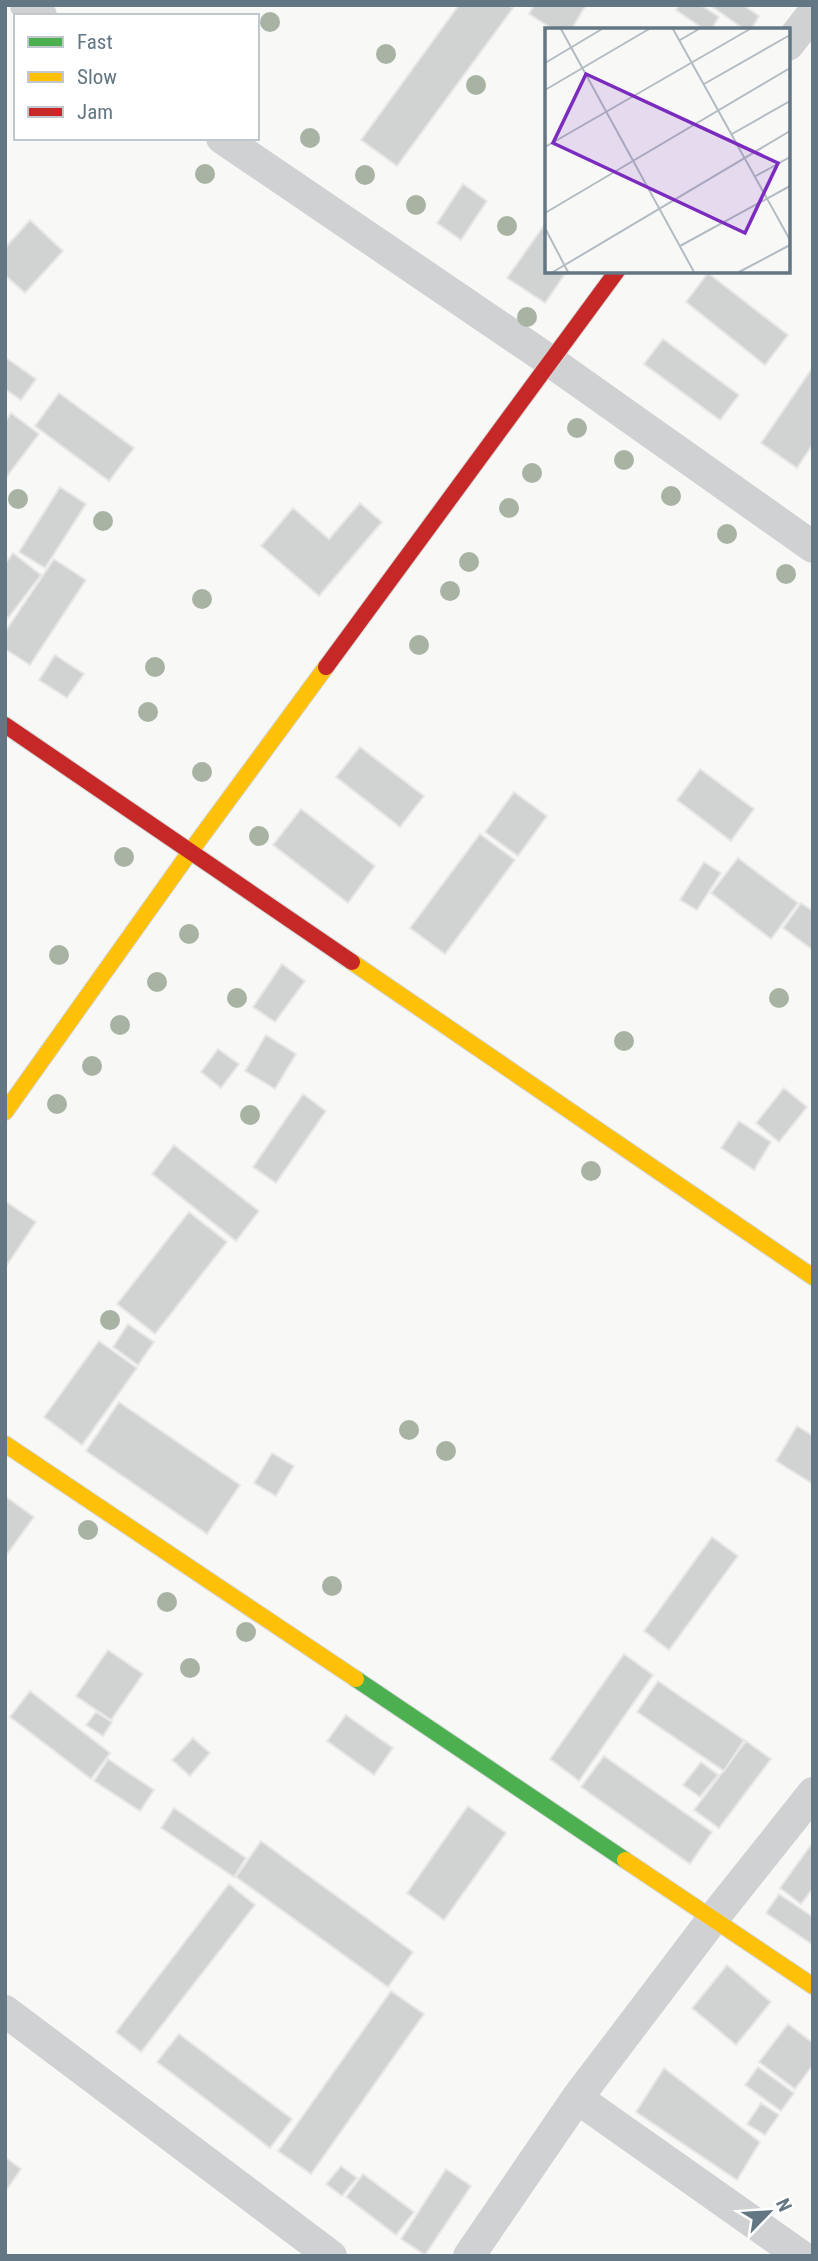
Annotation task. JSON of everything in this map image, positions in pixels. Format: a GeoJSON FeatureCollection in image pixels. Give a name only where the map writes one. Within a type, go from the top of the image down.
{"type":"FeatureCollection","features":[{"type":"Feature","properties":{"kind":"street"},"geometry":{"type":"LineString","coordinates":[[790,42],[813,13]]}},
{"type":"Feature","properties":{"kind":"street"},"geometry":{"type":"LineString","coordinates":[[225,140],[550,361],[813,547]]}},
{"type":"Feature","properties":{"kind":"street"},"geometry":{"type":"LineString","coordinates":[[5,1112],[190,852],[616,273]]}},
{"type":"Feature","properties":{"kind":"street"},"geometry":{"type":"LineString","coordinates":[[5,725],[813,1277]]}},
{"type":"Feature","properties":{"kind":"street"},"geometry":{"type":"LineString","coordinates":[[5,1444],[813,1986]]}},
{"type":"Feature","properties":{"kind":"street"},"geometry":{"type":"LineString","coordinates":[[469,2256],[577,2098],[712,1920],[813,1793]]}},
{"type":"Feature","properties":{"kind":"street"},"geometry":{"type":"LineString","coordinates":[[5,2011],[331,2256]]}},
{"type":"Feature","properties":{"kind":"street"},"geometry":{"type":"LineString","coordinates":[[577,2098],[801,2256]]}},
{"type":"Feature","properties":{"kind":"building"},"geometry":{"type":"Polygon","coordinates":[[[459,5],[509,5],[513,8],[397,166],[361,140],[459,5]]]}},
{"type":"Feature","properties":{"kind":"building"},"geometry":{"type":"Polygon","coordinates":[[[534,5],[586,5],[572,28],[551,28],[529,14],[534,5]]]}},
{"type":"Feature","properties":{"kind":"building"},"geometry":{"type":"Polygon","coordinates":[[[680,5],[701,5],[719,17],[712,28],[702,28],[676,10],[680,5]]]}},
{"type":"Feature","properties":{"kind":"building"},"geometry":{"type":"Polygon","coordinates":[[[710,5],[743,5],[759,16],[752,28],[742,28],[710,5]]]}},
{"type":"Feature","properties":{"kind":"building"},"geometry":{"type":"Polygon","coordinates":[[[463,184],[487,201],[461,240],[437,223],[463,184]]]}},
{"type":"Feature","properties":{"kind":"building"},"geometry":{"type":"Polygon","coordinates":[[[30,220],[63,251],[25,293],[5,275],[5,248],[30,220]]]}},
{"type":"Feature","properties":{"kind":"building"},"geometry":{"type":"Polygon","coordinates":[[[545,224],[545,273],[566,273],[545,303],[507,278],[545,224]]]}},
{"type":"Feature","properties":{"kind":"building"},"geometry":{"type":"Polygon","coordinates":[[[708,273],[788,335],[765,365],[686,302],[708,273]]]}},
{"type":"Feature","properties":{"kind":"building"},"geometry":{"type":"Polygon","coordinates":[[[663,339],[739,395],[720,420],[644,364],[663,339]]]}},
{"type":"Feature","properties":{"kind":"building"},"geometry":{"type":"Polygon","coordinates":[[[5,357],[36,379],[21,400],[5,389],[5,357]]]}},
{"type":"Feature","properties":{"kind":"building"},"geometry":{"type":"Polygon","coordinates":[[[813,367],[813,444],[797,468],[761,443],[813,367]]]}},
{"type":"Feature","properties":{"kind":"building"},"geometry":{"type":"Polygon","coordinates":[[[59,393],[134,448],[109,481],[35,426],[59,393]]]}},
{"type":"Feature","properties":{"kind":"building"},"geometry":{"type":"Polygon","coordinates":[[[11,413],[39,434],[5,479],[5,422],[11,413]]]}},
{"type":"Feature","properties":{"kind":"building"},"geometry":{"type":"Polygon","coordinates":[[[60,487],[86,504],[45,568],[19,552],[60,487]]]}},
{"type":"Feature","properties":{"kind":"building"},"geometry":{"type":"Polygon","coordinates":[[[360,503],[382,522],[319,596],[261,546],[293,508],[329,539],[360,503]]]}},
{"type":"Feature","properties":{"kind":"building"},"geometry":{"type":"Polygon","coordinates":[[[13,553],[41,575],[8,618],[5,615],[5,564],[13,553]]]}},
{"type":"Feature","properties":{"kind":"building"},"geometry":{"type":"Polygon","coordinates":[[[54,559],[86,580],[30,665],[5,649],[5,632],[54,559]]]}},
{"type":"Feature","properties":{"kind":"building"},"geometry":{"type":"Polygon","coordinates":[[[55,655],[84,674],[67,698],[39,680],[55,655]]]}},
{"type":"Feature","properties":{"kind":"building"},"geometry":{"type":"Polygon","coordinates":[[[360,747],[424,796],[400,827],[336,777],[360,747]]]}},
{"type":"Feature","properties":{"kind":"building"},"geometry":{"type":"Polygon","coordinates":[[[700,769],[754,809],[731,841],[677,800],[700,769]]]}},
{"type":"Feature","properties":{"kind":"building"},"geometry":{"type":"Polygon","coordinates":[[[514,792],[547,816],[518,856],[485,832],[514,792]]]}},
{"type":"Feature","properties":{"kind":"building"},"geometry":{"type":"Polygon","coordinates":[[[301,809],[375,866],[348,903],[273,845],[301,809]]]}},
{"type":"Feature","properties":{"kind":"building"},"geometry":{"type":"Polygon","coordinates":[[[480,834],[515,860],[445,954],[410,928],[480,834]]]}},
{"type":"Feature","properties":{"kind":"building"},"geometry":{"type":"Polygon","coordinates":[[[738,858],[798,903],[771,939],[711,893],[738,858]]]}},
{"type":"Feature","properties":{"kind":"building"},"geometry":{"type":"Polygon","coordinates":[[[704,862],[721,873],[697,910],[680,900],[704,862]]]}},
{"type":"Feature","properties":{"kind":"building"},"geometry":{"type":"Polygon","coordinates":[[[801,903],[813,911],[813,950],[783,928],[801,903]]]}},
{"type":"Feature","properties":{"kind":"building"},"geometry":{"type":"Polygon","coordinates":[[[282,964],[305,981],[275,1022],[253,1007],[282,964]]]}},
{"type":"Feature","properties":{"kind":"building"},"geometry":{"type":"Polygon","coordinates":[[[266,1035],[296,1054],[275,1089],[245,1071],[266,1035]]]}},
{"type":"Feature","properties":{"kind":"building"},"geometry":{"type":"Polygon","coordinates":[[[218,1049],[239,1064],[221,1088],[201,1072],[218,1049]]]}},
{"type":"Feature","properties":{"kind":"building"},"geometry":{"type":"Polygon","coordinates":[[[784,1088],[807,1107],[779,1142],[756,1123],[784,1088]]]}},
{"type":"Feature","properties":{"kind":"building"},"geometry":{"type":"Polygon","coordinates":[[[303,1094],[326,1111],[276,1183],[253,1167],[303,1094]]]}},
{"type":"Feature","properties":{"kind":"building"},"geometry":{"type":"Polygon","coordinates":[[[739,1121],[771,1142],[754,1170],[721,1148],[739,1121]]]}},
{"type":"Feature","properties":{"kind":"building"},"geometry":{"type":"Polygon","coordinates":[[[174,1145],[259,1211],[236,1241],[152,1174],[174,1145]]]}},
{"type":"Feature","properties":{"kind":"building"},"geometry":{"type":"Polygon","coordinates":[[[5,1201],[36,1222],[5,1268],[5,1201]]]}},
{"type":"Feature","properties":{"kind":"building"},"geometry":{"type":"Polygon","coordinates":[[[189,1212],[227,1242],[155,1334],[117,1304],[189,1212]]]}},
{"type":"Feature","properties":{"kind":"building"},"geometry":{"type":"Polygon","coordinates":[[[128,1324],[154,1342],[138,1365],[113,1347],[128,1324]]]}},
{"type":"Feature","properties":{"kind":"building"},"geometry":{"type":"Polygon","coordinates":[[[99,1341],[137,1368],[82,1445],[44,1417],[99,1341]]]}},
{"type":"Feature","properties":{"kind":"building"},"geometry":{"type":"Polygon","coordinates":[[[119,1402],[240,1485],[207,1534],[86,1451],[119,1402]]]}},
{"type":"Feature","properties":{"kind":"building"},"geometry":{"type":"Polygon","coordinates":[[[797,1426],[813,1436],[813,1484],[776,1461],[797,1426]]]}},
{"type":"Feature","properties":{"kind":"building"},"geometry":{"type":"Polygon","coordinates":[[[272,1453],[294,1466],[276,1496],[254,1483],[272,1453]]]}},
{"type":"Feature","properties":{"kind":"building"},"geometry":{"type":"Polygon","coordinates":[[[5,1496],[34,1517],[5,1557],[5,1496]]]}},
{"type":"Feature","properties":{"kind":"building"},"geometry":{"type":"Polygon","coordinates":[[[712,1537],[738,1556],[669,1650],[644,1631],[712,1537]]]}},
{"type":"Feature","properties":{"kind":"building"},"geometry":{"type":"Polygon","coordinates":[[[108,1650],[143,1674],[111,1720],[76,1696],[108,1650]]]}},
{"type":"Feature","properties":{"kind":"building"},"geometry":{"type":"Polygon","coordinates":[[[624,1654],[653,1675],[579,1781],[550,1759],[624,1654]]]}},
{"type":"Feature","properties":{"kind":"building"},"geometry":{"type":"Polygon","coordinates":[[[658,1681],[744,1740],[724,1771],[637,1712],[658,1681]]]}},
{"type":"Feature","properties":{"kind":"building"},"geometry":{"type":"Polygon","coordinates":[[[30,1691],[110,1753],[91,1779],[10,1717],[30,1691]]]}},
{"type":"Feature","properties":{"kind":"building"},"geometry":{"type":"Polygon","coordinates":[[[96,1712],[112,1722],[103,1736],[86,1725],[96,1712]]]}},
{"type":"Feature","properties":{"kind":"building"},"geometry":{"type":"Polygon","coordinates":[[[346,1715],[393,1748],[374,1775],[327,1741],[346,1715]]]}},
{"type":"Feature","properties":{"kind":"building"},"geometry":{"type":"Polygon","coordinates":[[[193,1738],[210,1753],[190,1776],[172,1760],[193,1738]]]}},
{"type":"Feature","properties":{"kind":"building"},"geometry":{"type":"Polygon","coordinates":[[[746,1741],[771,1759],[719,1828],[694,1810],[746,1741]]]}},
{"type":"Feature","properties":{"kind":"building"},"geometry":{"type":"Polygon","coordinates":[[[604,1756],[712,1832],[690,1864],[581,1787],[604,1756]]]}},
{"type":"Feature","properties":{"kind":"building"},"geometry":{"type":"Polygon","coordinates":[[[108,1759],[154,1790],[140,1811],[94,1781],[108,1759]]]}},
{"type":"Feature","properties":{"kind":"building"},"geometry":{"type":"Polygon","coordinates":[[[701,1762],[718,1775],[700,1797],[683,1785],[701,1762]]]}},
{"type":"Feature","properties":{"kind":"building"},"geometry":{"type":"Polygon","coordinates":[[[468,1806],[506,1833],[444,1920],[407,1893],[468,1806]]]}},
{"type":"Feature","properties":{"kind":"building"},"geometry":{"type":"Polygon","coordinates":[[[174,1808],[246,1858],[234,1877],[161,1828],[174,1808]]]}},
{"type":"Feature","properties":{"kind":"building"},"geometry":{"type":"Polygon","coordinates":[[[261,1841],[413,1952],[388,1987],[236,1877],[261,1841]]]}},
{"type":"Feature","properties":{"kind":"building"},"geometry":{"type":"Polygon","coordinates":[[[813,1842],[813,1888],[801,1904],[780,1888],[813,1842]]]}},
{"type":"Feature","properties":{"kind":"building"},"geometry":{"type":"Polygon","coordinates":[[[229,1884],[255,1905],[141,2052],[116,2032],[229,1884]]]}},
{"type":"Feature","properties":{"kind":"building"},"geometry":{"type":"Polygon","coordinates":[[[779,1894],[813,1917],[813,1945],[766,1913],[779,1894]]]}},
{"type":"Feature","properties":{"kind":"building"},"geometry":{"type":"Polygon","coordinates":[[[727,1965],[771,2002],[736,2045],[692,2008],[727,1965]]]}},
{"type":"Feature","properties":{"kind":"building"},"geometry":{"type":"Polygon","coordinates":[[[391,1991],[424,2014],[311,2174],[278,2151],[391,1991]]]}},
{"type":"Feature","properties":{"kind":"building"},"geometry":{"type":"Polygon","coordinates":[[[788,2024],[813,2043],[813,2065],[795,2089],[759,2062],[788,2024]]]}},
{"type":"Feature","properties":{"kind":"building"},"geometry":{"type":"Polygon","coordinates":[[[179,2034],[292,2119],[270,2148],[157,2062],[179,2034]]]}},
{"type":"Feature","properties":{"kind":"building"},"geometry":{"type":"Polygon","coordinates":[[[758,2067],[794,2093],[781,2111],[745,2085],[758,2067]]]}},
{"type":"Feature","properties":{"kind":"building"},"geometry":{"type":"Polygon","coordinates":[[[664,2068],[760,2142],[737,2180],[636,2112],[664,2068]]]}},
{"type":"Feature","properties":{"kind":"building"},"geometry":{"type":"Polygon","coordinates":[[[761,2103],[779,2115],[765,2135],[747,2124],[761,2103]]]}},
{"type":"Feature","properties":{"kind":"building"},"geometry":{"type":"Polygon","coordinates":[[[5,2157],[21,2169],[5,2192],[5,2157]]]}},
{"type":"Feature","properties":{"kind":"building"},"geometry":{"type":"Polygon","coordinates":[[[341,2166],[357,2178],[342,2196],[326,2184],[341,2166]]]}},
{"type":"Feature","properties":{"kind":"building"},"geometry":{"type":"Polygon","coordinates":[[[446,2169],[471,2186],[425,2255],[401,2239],[446,2169]]]}},
{"type":"Feature","properties":{"kind":"building"},"geometry":{"type":"Polygon","coordinates":[[[363,2174],[414,2212],[396,2235],[346,2197],[363,2174]]]}},
{"type":"Feature","properties":{"kind":"traffic: fast"},"geometry":{"type":"LineString","coordinates":[[356,1679],[625,1860]]}},
{"type":"Feature","properties":{"kind":"traffic: slow"},"geometry":{"type":"LineString","coordinates":[[5,1112],[326,667]]}},
{"type":"Feature","properties":{"kind":"traffic: slow"},"geometry":{"type":"LineString","coordinates":[[352,962],[813,1277]]}},
{"type":"Feature","properties":{"kind":"traffic: slow"},"geometry":{"type":"LineString","coordinates":[[5,1444],[356,1679]]}},
{"type":"Feature","properties":{"kind":"traffic: slow"},"geometry":{"type":"LineString","coordinates":[[625,1860],[813,1986]]}},
{"type":"Feature","properties":{"kind":"traffic: jam"},"geometry":{"type":"LineString","coordinates":[[326,667],[616,273]]}},
{"type":"Feature","properties":{"kind":"traffic: jam"},"geometry":{"type":"LineString","coordinates":[[5,725],[352,962]]}}]}
